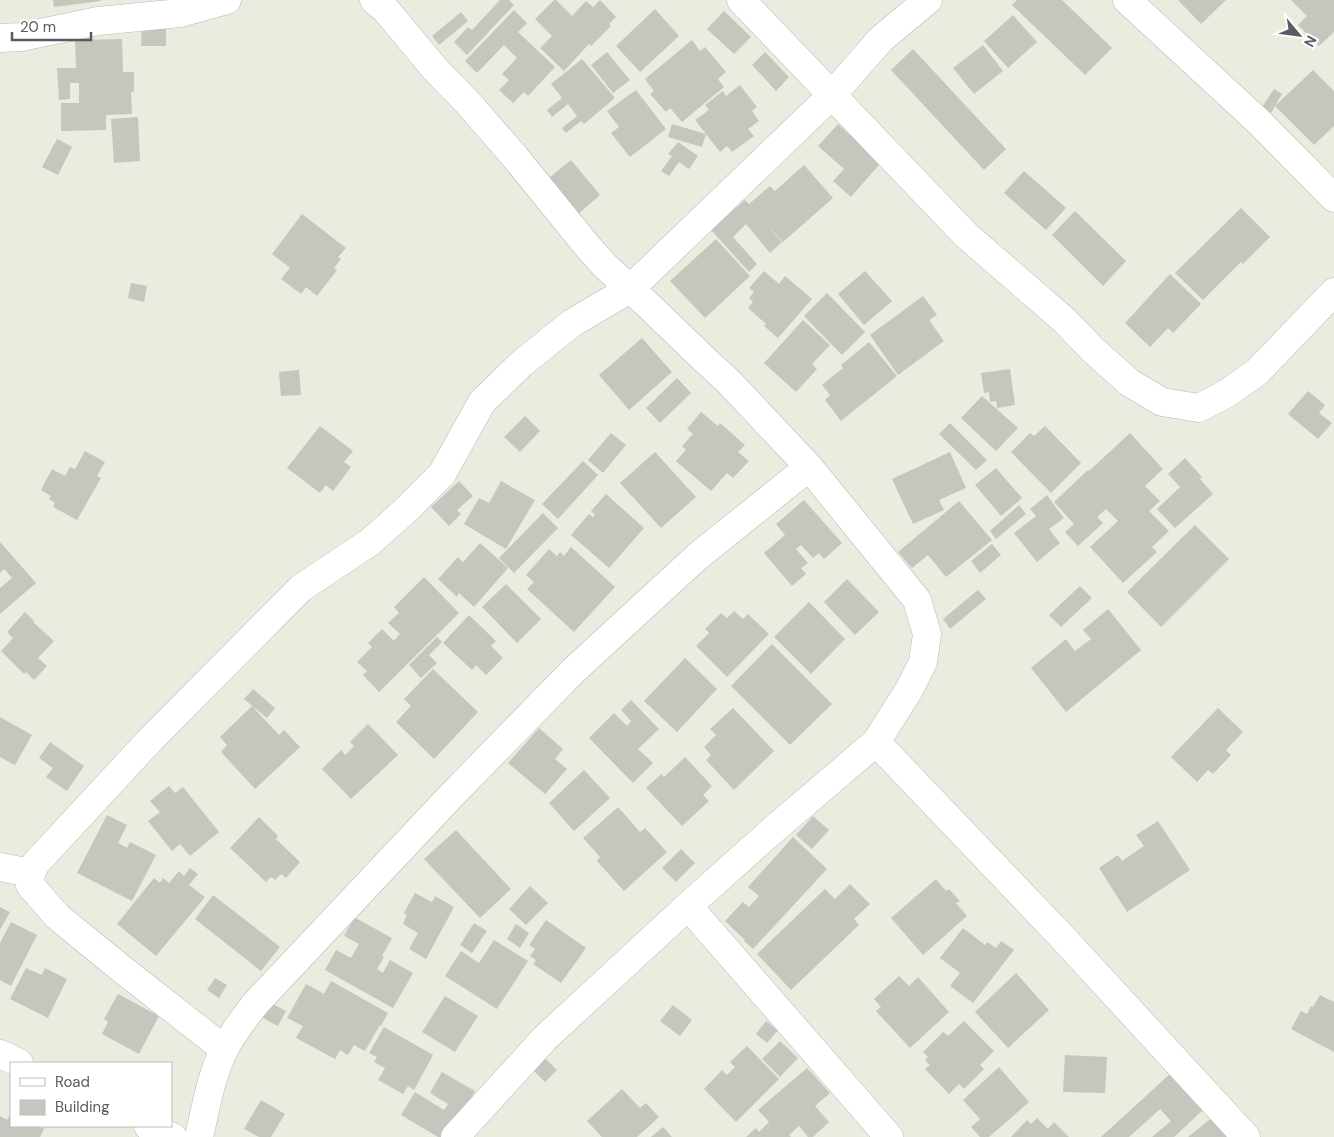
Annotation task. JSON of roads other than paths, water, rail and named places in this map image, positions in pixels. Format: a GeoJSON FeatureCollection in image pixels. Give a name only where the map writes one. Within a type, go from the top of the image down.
{"type":"FeatureCollection","features":[{"type":"Feature","properties":{"kind":"street"},"geometry":{"type":"LineString","coordinates":[[0,38],[21,38],[98,21],[227,0]]}},
{"type":"Feature","properties":{"kind":"street"},"geometry":{"type":"LineString","coordinates":[[374,0],[386,10],[435,69],[469,104],[605,266],[728,381],[809,467],[917,600],[926,634],[922,662],[909,690],[876,742],[688,906],[545,1038],[455,1137]]}},
{"type":"Feature","properties":{"kind":"street"},"geometry":{"type":"LineString","coordinates":[[741,0],[966,235],[1064,320],[1130,384],[1162,402],[1199,408],[1226,394],[1257,372],[1334,292]]}},
{"type":"Feature","properties":{"kind":"street"},"geometry":{"type":"LineString","coordinates":[[224,1049],[58,917],[30,885],[31,873],[36,863],[151,739],[301,588],[370,542],[442,474],[482,402],[514,370],[572,322],[630,289],[832,95],[880,39],[928,0]]}},
{"type":"Feature","properties":{"kind":"street"},"geometry":{"type":"LineString","coordinates":[[1128,0],[1258,121],[1334,198]]}},
{"type":"Feature","properties":{"kind":"street"},"geometry":{"type":"LineString","coordinates":[[199,1137],[211,1085],[224,1049],[236,1029],[256,1003],[443,804],[573,671],[698,556],[809,467]]}},
{"type":"Feature","properties":{"kind":"street"},"geometry":{"type":"LineString","coordinates":[[876,742],[1064,939],[1246,1137]]}},
{"type":"Feature","properties":{"kind":"street"},"geometry":{"type":"LineString","coordinates":[[0,867],[31,873]]}},
{"type":"Feature","properties":{"kind":"street"},"geometry":{"type":"LineString","coordinates":[[688,906],[889,1137]]}},
{"type":"Feature","properties":{"kind":"street"},"geometry":{"type":"LineString","coordinates":[[0,1054],[16,1062]]}},
{"type":"Feature","properties":{"kind":"street"},"geometry":{"type":"LineString","coordinates":[[150,1127],[173,1137]]}}]}
